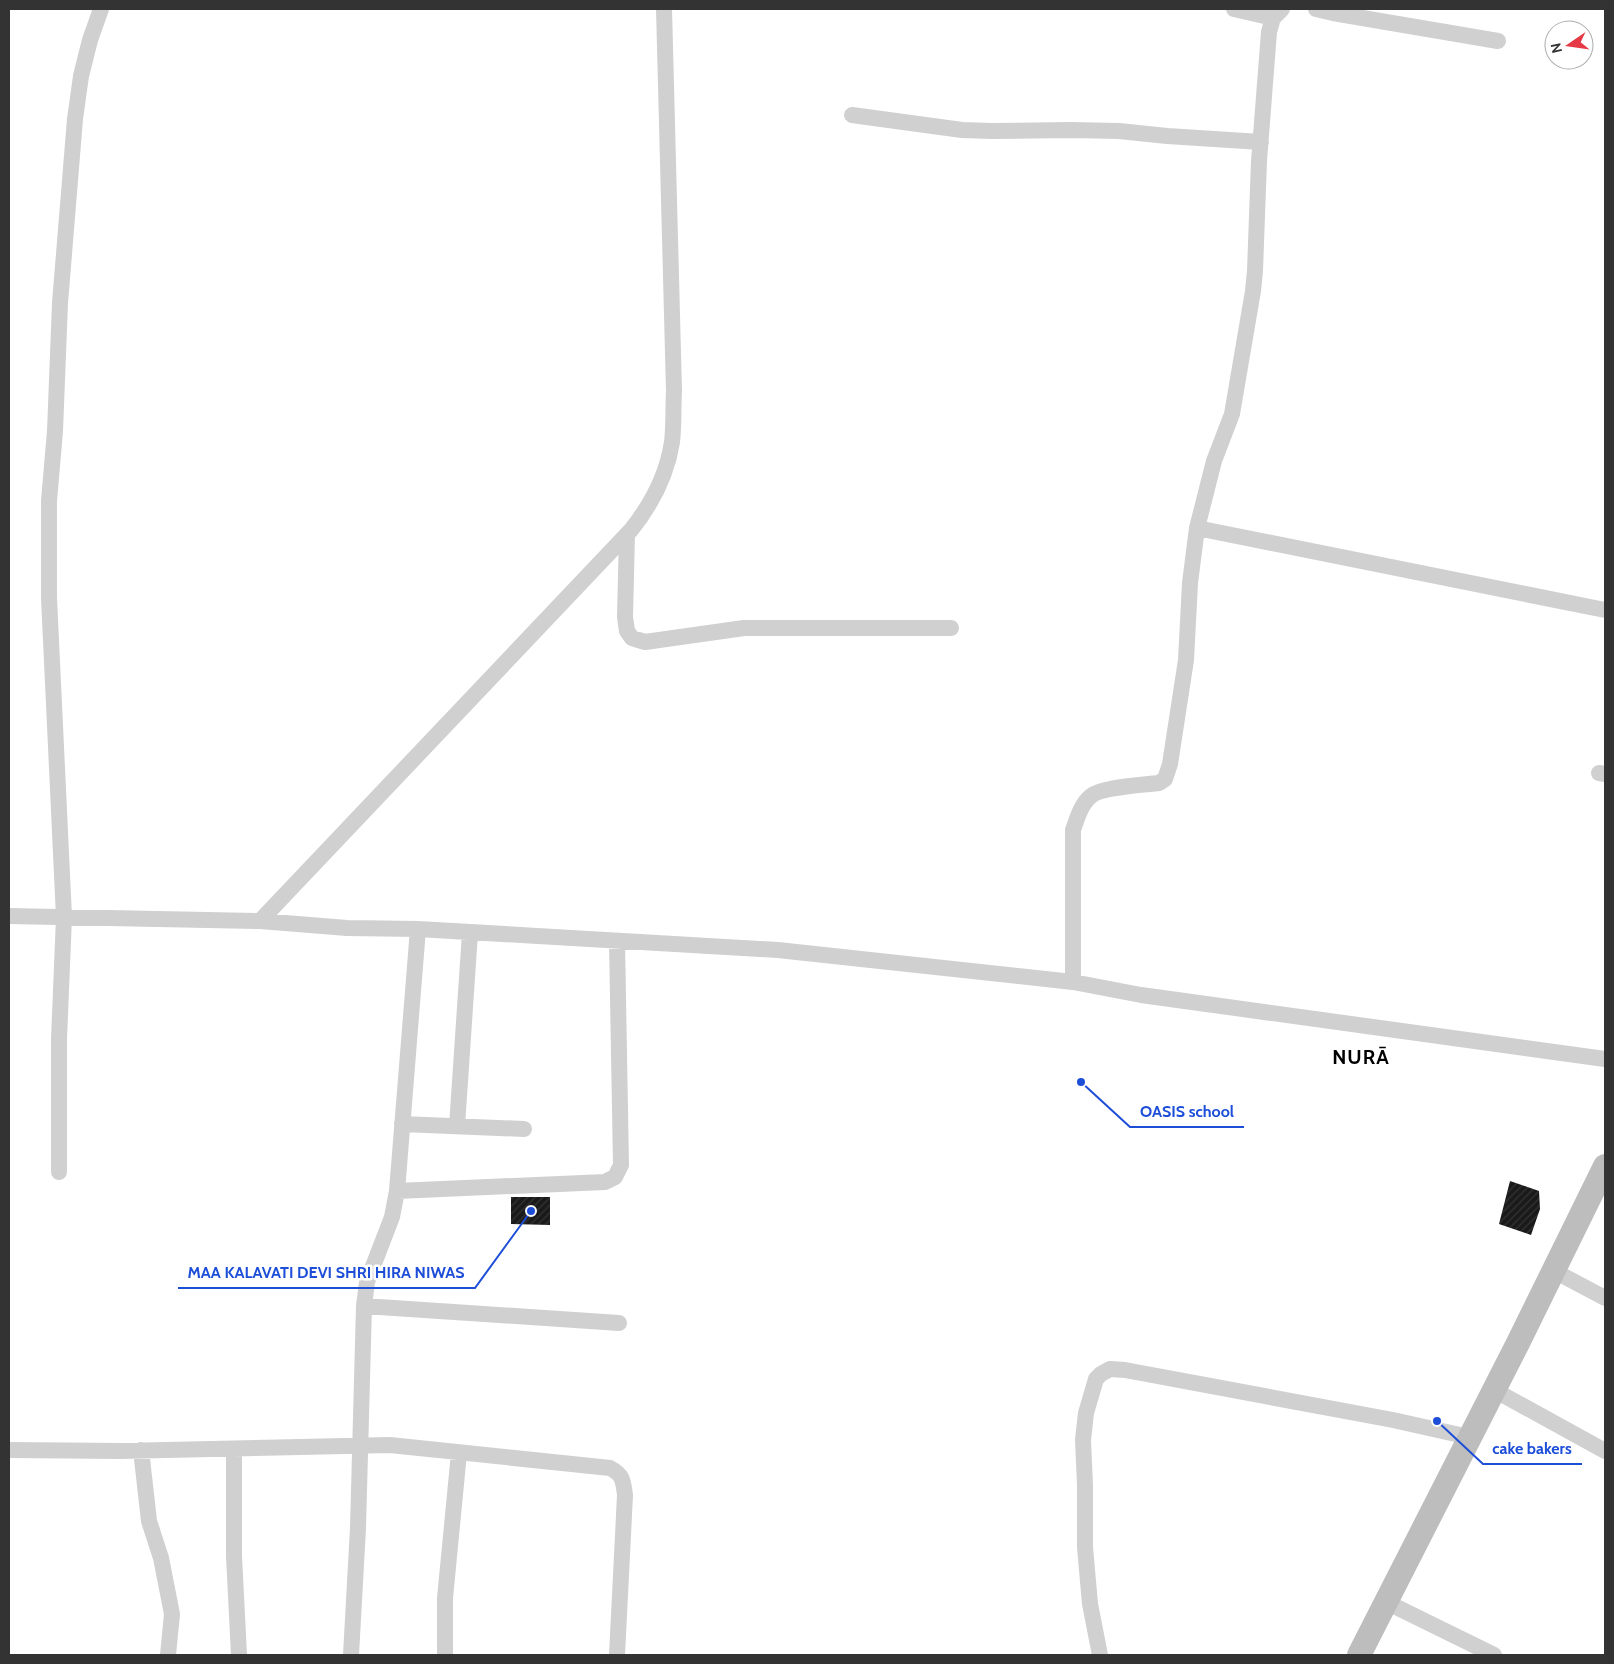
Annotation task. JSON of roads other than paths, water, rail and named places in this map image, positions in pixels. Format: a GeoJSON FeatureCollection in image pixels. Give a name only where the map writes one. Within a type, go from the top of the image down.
{"type":"FeatureCollection","features":[{"type":"Feature","properties":{"kind":"main road"},"geometry":{"type":"LineString","coordinates":[[1359,1655],[1554,1271],[1605,1166]]}},
{"type":"Feature","properties":{"kind":"street"},"geometry":{"type":"LineString","coordinates":[[59,1172],[59,1039],[64,917],[49,598],[49,501],[60,303],[75,119],[81,76],[90,40],[101,9]]}},
{"type":"Feature","properties":{"kind":"street"},"geometry":{"type":"LineString","coordinates":[[260,922],[627,534],[647,509],[662,480],[672,443],[674,391],[664,9]]}},
{"type":"Feature","properties":{"kind":"street"},"geometry":{"type":"LineString","coordinates":[[1073,982],[1073,830],[1079,812],[1090,796],[1101,791],[1159,783],[1165,779],[1170,764],[1186,660],[1190,583],[1197,528],[1214,461],[1232,414],[1240,370],[1255,271],[1261,142],[1269,32],[1278,13],[1234,9]]}},
{"type":"Feature","properties":{"kind":"street"},"geometry":{"type":"LineString","coordinates":[[1316,9],[1498,41]]}},
{"type":"Feature","properties":{"kind":"street"},"geometry":{"type":"LineString","coordinates":[[852,116],[991,132],[1119,131],[1261,142]]}},
{"type":"Feature","properties":{"kind":"street"},"geometry":{"type":"LineString","coordinates":[[1197,528],[1605,610]]}},
{"type":"Feature","properties":{"kind":"street"},"geometry":{"type":"LineString","coordinates":[[627,534],[625,616],[627,631],[632,638],[645,642],[744,628],[951,628]]}},
{"type":"Feature","properties":{"kind":"street"},"geometry":{"type":"LineString","coordinates":[[9,916],[260,922],[347,928],[418,929],[778,950],[1073,982],[1140,995],[1605,1059]]}},
{"type":"Feature","properties":{"kind":"street"},"geometry":{"type":"LineString","coordinates":[[352,1655],[361,1446],[364,1306],[367,1282],[392,1217],[397,1192],[418,929]]}},
{"type":"Feature","properties":{"kind":"street"},"geometry":{"type":"LineString","coordinates":[[456,1126],[470,933]]}},
{"type":"Feature","properties":{"kind":"street"},"geometry":{"type":"LineString","coordinates":[[397,1192],[605,1182],[615,1177],[622,1165],[618,942]]}},
{"type":"Feature","properties":{"kind":"street"},"geometry":{"type":"LineString","coordinates":[[402,1124],[524,1129]]}},
{"type":"Feature","properties":{"kind":"street"},"geometry":{"type":"LineString","coordinates":[[1554,1271],[1605,1298]]}},
{"type":"Feature","properties":{"kind":"street"},"geometry":{"type":"LineString","coordinates":[[364,1306],[619,1323]]}},
{"type":"Feature","properties":{"kind":"street"},"geometry":{"type":"LineString","coordinates":[[1100,1655],[1090,1604],[1085,1547],[1083,1440],[1086,1413],[1096,1379],[1101,1374],[1110,1369],[1125,1370],[1393,1420],[1469,1437]]}},
{"type":"Feature","properties":{"kind":"street"},"geometry":{"type":"LineString","coordinates":[[1494,1390],[1605,1451]]}},
{"type":"Feature","properties":{"kind":"street"},"geometry":{"type":"LineString","coordinates":[[9,1450],[234,1449],[390,1445],[610,1468],[619,1473],[623,1480],[625,1495],[618,1655]]}},
{"type":"Feature","properties":{"kind":"street"},"geometry":{"type":"LineString","coordinates":[[234,1449],[234,1556],[239,1655]]}},
{"type":"Feature","properties":{"kind":"street"},"geometry":{"type":"LineString","coordinates":[[141,1450],[149,1521],[161,1558],[172,1614],[168,1655]]}},
{"type":"Feature","properties":{"kind":"street"},"geometry":{"type":"LineString","coordinates":[[445,1655],[445,1598],[459,1453]]}},
{"type":"Feature","properties":{"kind":"street"},"geometry":{"type":"LineString","coordinates":[[1386,1602],[1494,1655]]}},
{"type":"Feature","properties":{"kind":"place","name":"OASIS school"},"geometry":{"type":"Point","coordinates":[1081,1082]}},
{"type":"Feature","properties":{"kind":"place","name":"MAA KALAVATI DEVI SHRI HIRA NIWAS"},"geometry":{"type":"Point","coordinates":[531,1211]}},
{"type":"Feature","properties":{"kind":"place","name":"cake bakers"},"geometry":{"type":"Point","coordinates":[1437,1421]}},
{"type":"Feature","properties":{"kind":"district","name":"NURĀ"},"geometry":{"type":"Point","coordinates":[1361,1057]}}]}
